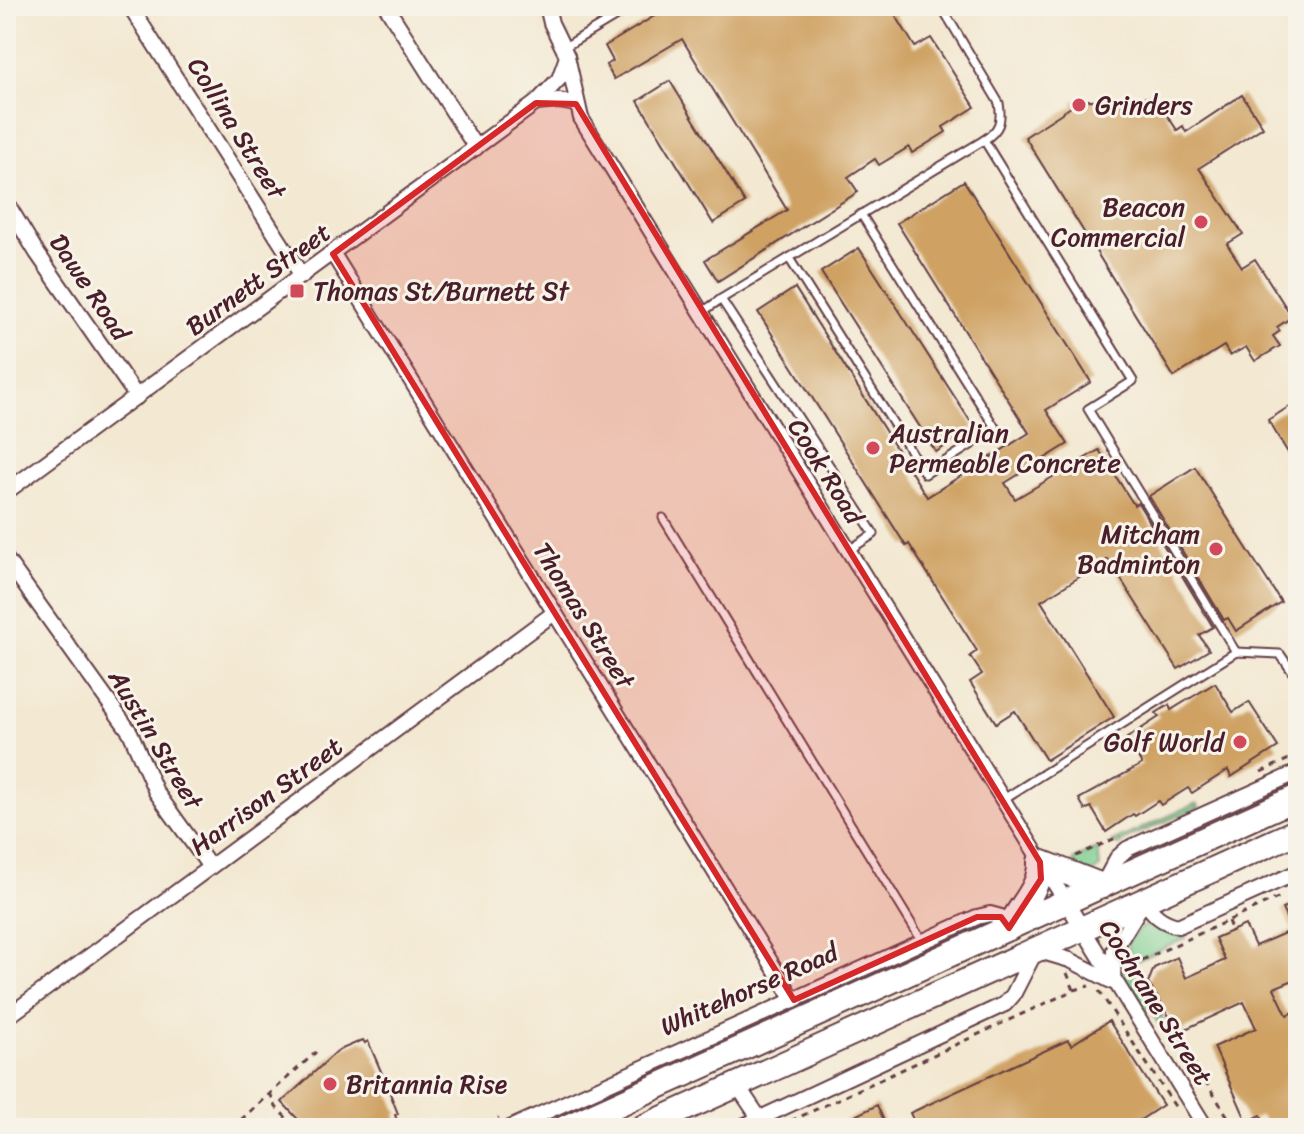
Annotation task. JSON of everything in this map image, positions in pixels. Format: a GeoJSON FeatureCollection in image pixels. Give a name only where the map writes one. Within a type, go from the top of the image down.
{"type":"FeatureCollection","features":[{"type":"Feature","properties":{"kind":"highway","name":"Whitehorse Road"},"geometry":{"type":"LineString","coordinates":[[565,1128],[1298,797]]}},
{"type":"Feature","properties":{"kind":"highway"},"geometry":{"type":"LineString","coordinates":[[642,1128],[1298,831]]}},
{"type":"Feature","properties":{"kind":"highway"},"geometry":{"type":"LineString","coordinates":[[1009,928],[1041,879],[1040,862],[1102,886]]}},
{"type":"Feature","properties":{"kind":"street","name":"Collina Street"},"geometry":{"type":"LineString","coordinates":[[130,6],[302,276]]}},
{"type":"Feature","properties":{"kind":"street"},"geometry":{"type":"LineString","coordinates":[[386,6],[476,148]]}},
{"type":"Feature","properties":{"kind":"street","name":"Cook Road"},"geometry":{"type":"LineString","coordinates":[[547,6],[551,23],[565,52],[581,118],[1065,902]]}},
{"type":"Feature","properties":{"kind":"street","name":"Burnett Street"},"geometry":{"type":"LineString","coordinates":[[6,492],[536,103],[559,79],[565,52]]}},
{"type":"Feature","properties":{"kind":"street"},"geometry":{"type":"LineString","coordinates":[[536,103],[559,101],[576,104]]}},
{"type":"Feature","properties":{"kind":"street","name":"Dawe Road"},"geometry":{"type":"LineString","coordinates":[[6,202],[37,253],[137,397]]}},
{"type":"Feature","properties":{"kind":"street","name":"Thomas Street"},"geometry":{"type":"LineString","coordinates":[[333,254],[794,1000]]}},
{"type":"Feature","properties":{"kind":"street","name":"Austin Street"},"geometry":{"type":"LineString","coordinates":[[6,559],[130,732],[156,792],[210,867]]}},
{"type":"Feature","properties":{"kind":"street","name":"Harrison Street"},"geometry":{"type":"LineString","coordinates":[[6,1018],[554,613]]}},
{"type":"Feature","properties":{"kind":"street"},"geometry":{"type":"LineString","coordinates":[[1102,886],[1117,858],[1127,849],[1298,772]]}},
{"type":"Feature","properties":{"kind":"street"},"geometry":{"type":"LineString","coordinates":[[739,1128],[763,1123],[1005,1004],[1013,995],[1036,950],[1070,960],[1113,982],[1114,950],[1144,901],[1155,916],[1165,923],[1178,926],[1298,872]]}},
{"type":"Feature","properties":{"kind":"street","name":"Cochrane Street"},"geometry":{"type":"LineString","coordinates":[[1065,902],[1206,1128]]}},
{"type":"Feature","properties":{"kind":"street","name":"Whitehorse Road"},"geometry":{"type":"LineString","coordinates":[[510,1128],[977,917],[990,914],[1001,917],[1009,928]]}},
{"type":"Feature","properties":{"kind":"street"},"geometry":{"type":"LineString","coordinates":[[737,1085],[763,1123]]}},
{"type":"Feature","properties":{"kind":"lane"},"geometry":{"type":"LineString","coordinates":[[565,52],[633,6]]}},
{"type":"Feature","properties":{"kind":"lane"},"geometry":{"type":"LineString","coordinates":[[701,313],[996,132],[1001,119],[999,103],[941,6]]}},
{"type":"Feature","properties":{"kind":"lane"},"geometry":{"type":"LineString","coordinates":[[984,140],[1133,381],[1088,409],[1236,652]]}},
{"type":"Feature","properties":{"kind":"lane"},"geometry":{"type":"LineString","coordinates":[[789,258],[925,474],[996,429],[861,214]]}},
{"type":"Feature","properties":{"kind":"lane"},"geometry":{"type":"LineString","coordinates":[[721,299],[874,534],[847,551]]}},
{"type":"Feature","properties":{"kind":"lane"},"geometry":{"type":"LineString","coordinates":[[663,518],[922,941]]}},
{"type":"Feature","properties":{"kind":"lane"},"geometry":{"type":"LineString","coordinates":[[1002,800],[1236,652],[1280,654],[1298,680]]}},
{"type":"Feature","properties":{"kind":"path"},"geometry":{"type":"LineString","coordinates":[[1235,1128],[1131,965],[1289,893]]}},
{"type":"Feature","properties":{"kind":"path"},"geometry":{"type":"LineString","coordinates":[[1228,921],[1232,931]]}},
{"type":"Feature","properties":{"kind":"path"},"geometry":{"type":"LineString","coordinates":[[776,1128],[1085,986],[1098,989],[1180,1115]]}},
{"type":"Feature","properties":{"kind":"path"},"geometry":{"type":"LineString","coordinates":[[232,1128],[316,1052]]}},
{"type":"Feature","properties":{"kind":"path"},"geometry":{"type":"LineString","coordinates":[[270,1093],[276,1107],[296,1128],[302,1124]]}},
{"type":"Feature","properties":{"kind":"highlighted area"},"geometry":{"type":"Polygon","coordinates":[[[536,103],[576,104],[1040,862],[1041,879],[1009,928],[1001,917],[977,917],[794,1000],[333,254],[536,103]]]}},
{"type":"Feature","properties":{"kind":"green space"},"geometry":{"type":"Polygon","coordinates":[[[1197,803],[1199,807],[1128,838],[1119,845],[1112,842],[1197,803]]]}},
{"type":"Feature","properties":{"kind":"green space"},"geometry":{"type":"Polygon","coordinates":[[[1098,848],[1100,868],[1091,873],[1079,872],[1073,860],[1098,848]]]}},
{"type":"Feature","properties":{"kind":"green space"},"geometry":{"type":"Polygon","coordinates":[[[1153,924],[1183,934],[1186,938],[1132,963],[1127,941],[1140,928],[1153,924]]]}},
{"type":"Feature","properties":{"kind":"green space"},"geometry":{"type":"Polygon","coordinates":[[[1124,946],[1128,963],[1167,1027],[1162,1029],[1150,1010],[1136,1008],[1121,970],[1124,946]]]}},
{"type":"Feature","properties":{"kind":"building"},"geometry":{"type":"Polygon","coordinates":[[[671,6],[890,6],[915,47],[931,38],[975,107],[943,127],[946,132],[912,153],[909,147],[879,165],[875,159],[848,177],[858,192],[718,281],[705,260],[787,210],[682,39],[614,79],[606,65],[613,61],[605,46],[671,6]]]}},
{"type":"Feature","properties":{"kind":"building"},"geometry":{"type":"Polygon","coordinates":[[[670,81],[745,203],[713,223],[638,101],[670,81]]]}},
{"type":"Feature","properties":{"kind":"building"},"geometry":{"type":"Polygon","coordinates":[[[1242,95],[1263,127],[1199,168],[1243,234],[1227,244],[1242,267],[1255,259],[1292,317],[1277,327],[1280,331],[1273,336],[1280,346],[1255,361],[1246,347],[1230,356],[1224,346],[1174,377],[1025,137],[1074,105],[1072,101],[1155,97],[1177,130],[1183,126],[1186,132],[1242,95]]]}},
{"type":"Feature","properties":{"kind":"building"},"geometry":{"type":"Polygon","coordinates":[[[964,181],[1091,382],[1046,410],[1068,444],[1005,483],[1015,499],[1099,450],[1134,505],[1138,503],[1213,627],[1199,635],[1209,650],[1178,669],[1108,559],[1041,601],[1114,717],[1046,760],[1015,711],[996,723],[970,682],[982,674],[970,656],[977,651],[909,544],[906,546],[758,312],[795,288],[927,497],[1029,433],[897,223],[964,181]]]}},
{"type":"Feature","properties":{"kind":"building"},"geometry":{"type":"Polygon","coordinates":[[[859,248],[974,427],[936,452],[821,272],[859,248]]]}},
{"type":"Feature","properties":{"kind":"building"},"geometry":{"type":"Polygon","coordinates":[[[1298,401],[1298,469],[1268,420],[1298,401]]]}},
{"type":"Feature","properties":{"kind":"building","name":"Mitcham Badminton"},"geometry":{"type":"Polygon","coordinates":[[[1195,467],[1281,602],[1236,631],[1228,618],[1224,620],[1149,496],[1195,467]]]}},
{"type":"Feature","properties":{"kind":"building"},"geometry":{"type":"Polygon","coordinates":[[[1215,683],[1233,712],[1249,702],[1278,747],[1231,777],[1228,770],[1192,793],[1188,788],[1161,805],[1158,801],[1106,832],[1091,807],[1085,810],[1079,799],[1142,764],[1127,738],[1159,717],[1156,713],[1169,705],[1171,710],[1215,683]]]}},
{"type":"Feature","properties":{"kind":"building"},"geometry":{"type":"Polygon","coordinates":[[[1298,902],[1298,978],[1274,988],[1287,1015],[1298,1010],[1298,1128],[1267,1128],[1261,1115],[1247,1122],[1214,1047],[1256,1028],[1244,1002],[1179,1032],[1148,983],[1154,968],[1177,957],[1186,978],[1225,960],[1215,938],[1245,925],[1255,946],[1292,930],[1282,909],[1298,902]]]}},
{"type":"Feature","properties":{"kind":"building"},"geometry":{"type":"Polygon","coordinates":[[[1109,1021],[1163,1105],[1128,1128],[917,1128],[910,1113],[1068,1040],[1071,1045],[1109,1021]]]}},
{"type":"Feature","properties":{"kind":"building","name":"Britannia Rise"},"geometry":{"type":"Polygon","coordinates":[[[363,1040],[365,1043],[368,1041],[386,1083],[400,1128],[306,1128],[282,1102],[337,1051],[363,1040]]]}},
{"type":"Feature","properties":{"kind":"building"},"geometry":{"type":"Polygon","coordinates":[[[877,1105],[887,1128],[831,1128],[877,1105]]]}},
{"type":"Feature","properties":{"kind":"place","name":"Grinders"},"geometry":{"type":"Point","coordinates":[1079,105]}},
{"type":"Feature","properties":{"kind":"place","name":"Beacon Commercial"},"geometry":{"type":"Point","coordinates":[1201,222]}},
{"type":"Feature","properties":{"kind":"place","name":"Thomas St/Burnett St"},"geometry":{"type":"Point","coordinates":[297,291]}},
{"type":"Feature","properties":{"kind":"place","name":"Australian Permeable Concrete"},"geometry":{"type":"Point","coordinates":[873,448]}},
{"type":"Feature","properties":{"kind":"place","name":"Mitcham Badminton"},"geometry":{"type":"Point","coordinates":[1216,549]}},
{"type":"Feature","properties":{"kind":"place","name":"Golf World"},"geometry":{"type":"Point","coordinates":[1240,742]}},
{"type":"Feature","properties":{"kind":"place","name":"Britannia Rise"},"geometry":{"type":"Point","coordinates":[330,1084]}}]}
